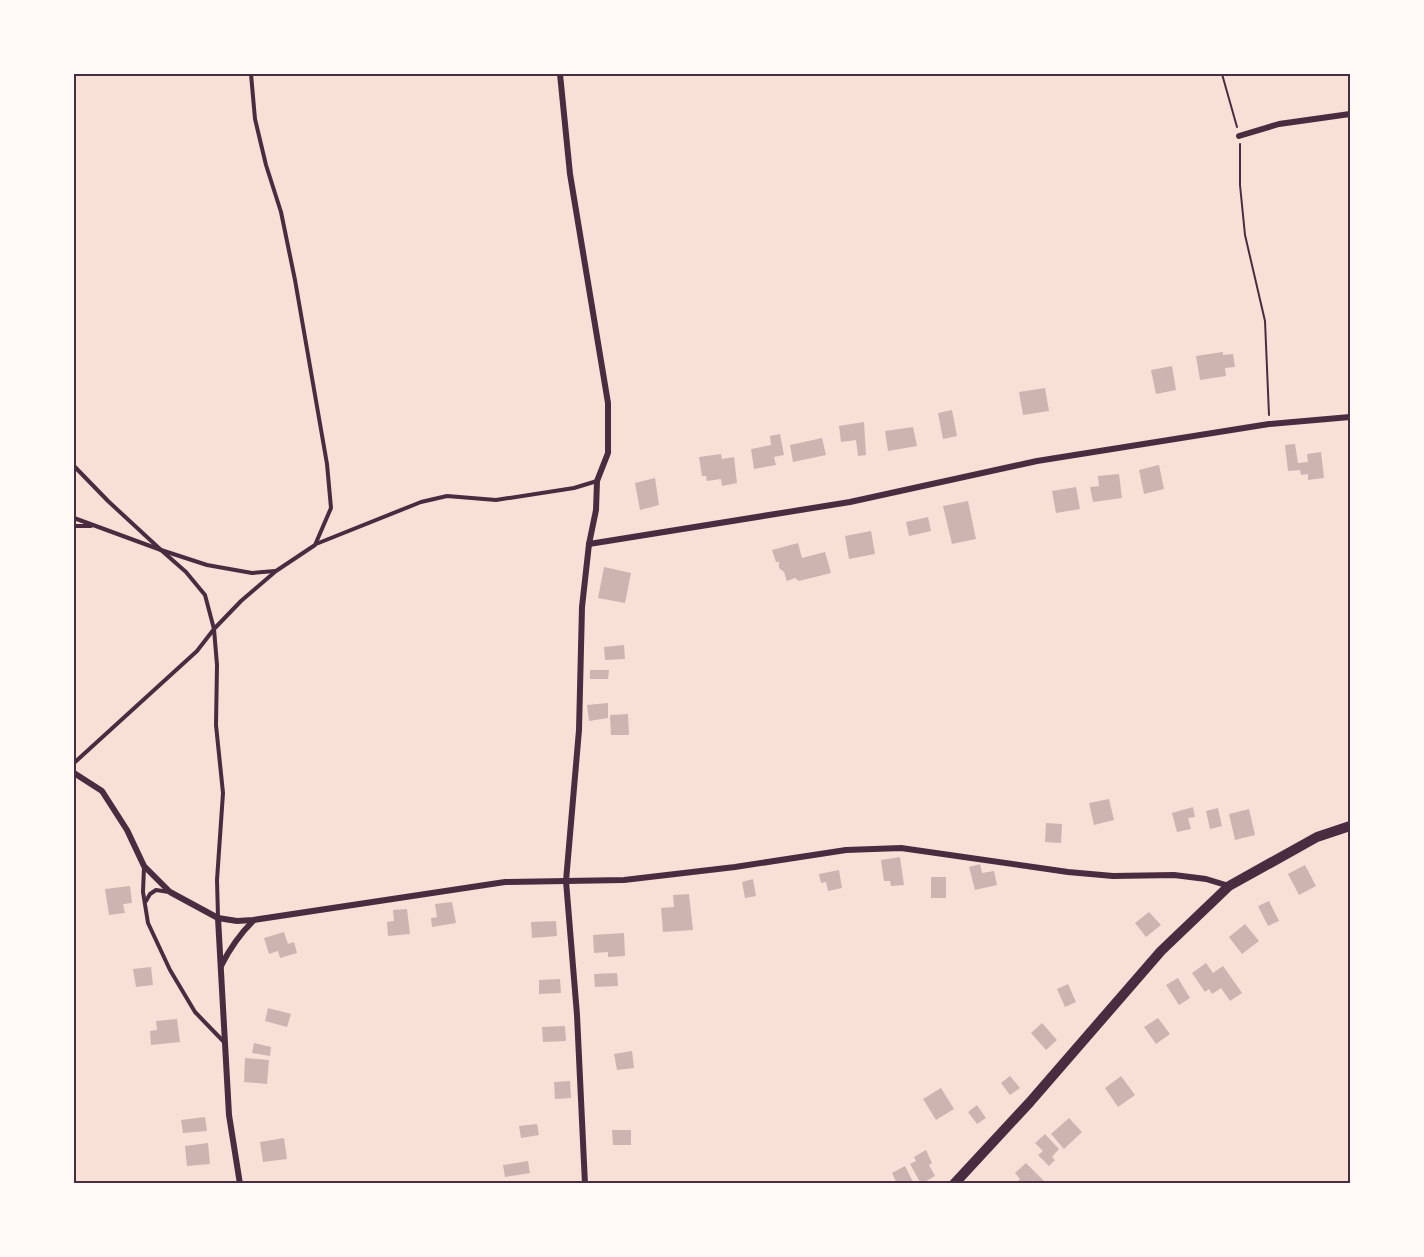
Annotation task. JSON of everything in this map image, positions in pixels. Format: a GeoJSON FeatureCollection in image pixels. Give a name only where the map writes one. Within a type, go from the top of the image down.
{"type":"FeatureCollection","features":[{"type":"Feature","properties":{"kind":"main road"},"geometry":{"type":"LineString","coordinates":[[954,1184],[1030,1102],[1161,951],[1229,886],[1317,837],[1350,826]]}},
{"type":"Feature","properties":{"kind":"street"},"geometry":{"type":"LineString","coordinates":[[560,74],[570,174],[608,403],[608,453],[597,481],[596,510],[589,544],[582,607],[579,730],[566,881],[577,1015],[585,1184]]}},
{"type":"Feature","properties":{"kind":"street"},"geometry":{"type":"LineString","coordinates":[[1239,136],[1279,124],[1350,114]]}},
{"type":"Feature","properties":{"kind":"street"},"geometry":{"type":"LineString","coordinates":[[589,544],[850,502],[1037,461],[1269,424],[1350,417]]}},
{"type":"Feature","properties":{"kind":"street"},"geometry":{"type":"LineString","coordinates":[[74,773],[102,790],[127,830],[144,866],[170,892],[219,918],[237,921],[505,882],[624,880],[735,867],[846,850],[901,848],[1068,872],[1113,876],[1174,875],[1206,879],[1229,886]]}},
{"type":"Feature","properties":{"kind":"street"},"geometry":{"type":"LineString","coordinates":[[219,918],[229,1116],[240,1184]]}},
{"type":"Feature","properties":{"kind":"street"},"geometry":{"type":"LineString","coordinates":[[221,967],[229,950],[253,920]]}},
{"type":"Feature","properties":{"kind":"lane"},"geometry":{"type":"LineString","coordinates":[[251,74],[255,119],[281,212],[327,464],[331,508],[315,545]]}},
{"type":"Feature","properties":{"kind":"lane"},"geometry":{"type":"LineString","coordinates":[[74,466],[108,501],[186,572],[206,595],[214,629],[217,665],[216,725],[223,793],[217,880],[219,918]]}},
{"type":"Feature","properties":{"kind":"lane"},"geometry":{"type":"LineString","coordinates":[[74,763],[197,651],[241,601],[276,571],[315,545],[421,502],[447,496],[496,500],[574,488],[597,481]]}},
{"type":"Feature","properties":{"kind":"lane"},"geometry":{"type":"LineString","coordinates":[[74,518],[161,550],[218,567],[252,573],[276,571]]}},
{"type":"Feature","properties":{"kind":"lane"},"geometry":{"type":"LineString","coordinates":[[74,526],[95,526]]}},
{"type":"Feature","properties":{"kind":"lane"},"geometry":{"type":"LineString","coordinates":[[144,866],[148,923],[170,970],[195,1012],[225,1044]]}},
{"type":"Feature","properties":{"kind":"lane"},"geometry":{"type":"LineString","coordinates":[[145,902],[156,890],[170,892]]}},
{"type":"Feature","properties":{"kind":"path"},"geometry":{"type":"LineString","coordinates":[[1222,74],[1239,136],[1240,185],[1245,235],[1265,321],[1269,424]]}},
{"type":"Feature","properties":{"kind":"building"},"geometry":{"type":"Polygon","coordinates":[[[1223,352],[1223,355],[1233,354],[1235,367],[1225,368],[1226,376],[1200,380],[1196,356],[1223,352]]]}},
{"type":"Feature","properties":{"kind":"building"},"geometry":{"type":"Polygon","coordinates":[[[1172,366],[1176,390],[1156,394],[1151,370],[1172,366]]]}},
{"type":"Feature","properties":{"kind":"building"},"geometry":{"type":"Polygon","coordinates":[[[1045,388],[1049,411],[1023,415],[1019,392],[1045,388]]]}},
{"type":"Feature","properties":{"kind":"building"},"geometry":{"type":"Polygon","coordinates":[[[952,410],[957,436],[943,439],[938,413],[952,410]]]}},
{"type":"Feature","properties":{"kind":"building"},"geometry":{"type":"Polygon","coordinates":[[[864,422],[866,455],[858,456],[856,440],[841,442],[839,426],[864,422]]]}},
{"type":"Feature","properties":{"kind":"building"},"geometry":{"type":"Polygon","coordinates":[[[913,427],[917,446],[888,451],[885,431],[913,427]]]}},
{"type":"Feature","properties":{"kind":"building"},"geometry":{"type":"Polygon","coordinates":[[[780,434],[784,455],[774,457],[776,465],[754,469],[751,449],[771,445],[770,436],[780,434]]]}},
{"type":"Feature","properties":{"kind":"building"},"geometry":{"type":"Polygon","coordinates":[[[822,438],[826,455],[793,462],[790,445],[822,438]]]}},
{"type":"Feature","properties":{"kind":"building"},"geometry":{"type":"Polygon","coordinates":[[[1295,444],[1298,463],[1308,462],[1307,454],[1321,452],[1324,478],[1308,480],[1308,474],[1301,475],[1300,470],[1288,471],[1285,445],[1295,444]]]}},
{"type":"Feature","properties":{"kind":"building"},"geometry":{"type":"Polygon","coordinates":[[[721,454],[722,459],[734,457],[737,483],[722,486],[721,479],[707,481],[706,476],[702,476],[699,457],[721,454]]]}},
{"type":"Feature","properties":{"kind":"building"},"geometry":{"type":"Polygon","coordinates":[[[1159,465],[1164,489],[1144,494],[1139,470],[1159,465]]]}},
{"type":"Feature","properties":{"kind":"building"},"geometry":{"type":"Polygon","coordinates":[[[1119,474],[1122,498],[1093,502],[1090,487],[1099,486],[1098,476],[1119,474]]]}},
{"type":"Feature","properties":{"kind":"building"},"geometry":{"type":"Polygon","coordinates":[[[655,478],[659,505],[640,510],[635,483],[655,478]]]}},
{"type":"Feature","properties":{"kind":"building"},"geometry":{"type":"Polygon","coordinates":[[[1076,487],[1080,509],[1056,513],[1052,491],[1076,487]]]}},
{"type":"Feature","properties":{"kind":"building"},"geometry":{"type":"Polygon","coordinates":[[[968,501],[976,539],[952,544],[943,506],[968,501]]]}},
{"type":"Feature","properties":{"kind":"building"},"geometry":{"type":"Polygon","coordinates":[[[928,517],[931,531],[909,536],[906,522],[928,517]]]}},
{"type":"Feature","properties":{"kind":"building"},"geometry":{"type":"Polygon","coordinates":[[[871,531],[875,554],[849,559],[845,536],[871,531]]]}},
{"type":"Feature","properties":{"kind":"building"},"geometry":{"type":"Polygon","coordinates":[[[798,543],[802,558],[825,552],[831,573],[799,581],[795,578],[787,581],[772,550],[798,543]]]}},
{"type":"Feature","properties":{"kind":"building"},"geometry":{"type":"Polygon","coordinates":[[[604,567],[631,573],[625,603],[598,598],[604,567]]]}},
{"type":"Feature","properties":{"kind":"building"},"geometry":{"type":"Polygon","coordinates":[[[624,645],[625,659],[605,660],[604,647],[624,645]]]}},
{"type":"Feature","properties":{"kind":"building"},"geometry":{"type":"Polygon","coordinates":[[[590,670],[609,670],[608,679],[590,679],[590,670]]]}},
{"type":"Feature","properties":{"kind":"building"},"geometry":{"type":"Polygon","coordinates":[[[608,703],[608,718],[589,721],[587,705],[608,703]]]}},
{"type":"Feature","properties":{"kind":"building"},"geometry":{"type":"Polygon","coordinates":[[[628,714],[629,735],[611,735],[610,715],[628,714]]]}},
{"type":"Feature","properties":{"kind":"building"},"geometry":{"type":"Polygon","coordinates":[[[1109,799],[1114,820],[1094,825],[1089,803],[1109,799]]]}},
{"type":"Feature","properties":{"kind":"building"},"geometry":{"type":"Polygon","coordinates":[[[1193,807],[1195,817],[1188,818],[1191,829],[1177,832],[1172,813],[1193,807]]]}},
{"type":"Feature","properties":{"kind":"building"},"geometry":{"type":"Polygon","coordinates":[[[1218,808],[1222,826],[1210,829],[1206,811],[1218,808]]]}},
{"type":"Feature","properties":{"kind":"building"},"geometry":{"type":"Polygon","coordinates":[[[1249,809],[1255,835],[1235,840],[1229,814],[1249,809]]]}},
{"type":"Feature","properties":{"kind":"building"},"geometry":{"type":"Polygon","coordinates":[[[1046,823],[1062,824],[1061,843],[1045,842],[1046,823]]]}},
{"type":"Feature","properties":{"kind":"building"},"geometry":{"type":"Polygon","coordinates":[[[900,857],[904,885],[891,886],[890,881],[884,881],[881,860],[900,857]]]}},
{"type":"Feature","properties":{"kind":"building"},"geometry":{"type":"Polygon","coordinates":[[[980,864],[982,873],[994,871],[997,885],[975,890],[969,867],[980,864]]]}},
{"type":"Feature","properties":{"kind":"building"},"geometry":{"type":"Polygon","coordinates":[[[1305,865],[1316,886],[1299,895],[1288,874],[1305,865]]]}},
{"type":"Feature","properties":{"kind":"building"},"geometry":{"type":"Polygon","coordinates":[[[839,870],[842,888],[828,891],[826,882],[821,883],[819,874],[839,870]]]}},
{"type":"Feature","properties":{"kind":"building"},"geometry":{"type":"Polygon","coordinates":[[[931,877],[946,877],[946,898],[931,898],[931,877]]]}},
{"type":"Feature","properties":{"kind":"building"},"geometry":{"type":"Polygon","coordinates":[[[753,879],[756,896],[745,898],[742,882],[753,879]]]}},
{"type":"Feature","properties":{"kind":"building"},"geometry":{"type":"Polygon","coordinates":[[[130,886],[132,903],[123,904],[125,913],[109,915],[105,889],[130,886]]]}},
{"type":"Feature","properties":{"kind":"building"},"geometry":{"type":"Polygon","coordinates":[[[689,894],[693,930],[663,932],[661,908],[674,907],[673,895],[689,894]]]}},
{"type":"Feature","properties":{"kind":"building"},"geometry":{"type":"Polygon","coordinates":[[[1269,901],[1279,921],[1268,926],[1258,906],[1269,901]]]}},
{"type":"Feature","properties":{"kind":"building"},"geometry":{"type":"Polygon","coordinates":[[[452,902],[456,923],[432,927],[431,918],[437,917],[435,904],[452,902]]]}},
{"type":"Feature","properties":{"kind":"building"},"geometry":{"type":"Polygon","coordinates":[[[407,909],[410,934],[388,936],[387,922],[394,921],[393,910],[407,909]]]}},
{"type":"Feature","properties":{"kind":"building"},"geometry":{"type":"Polygon","coordinates":[[[1149,912],[1161,925],[1146,937],[1135,923],[1149,912]]]}},
{"type":"Feature","properties":{"kind":"building"},"geometry":{"type":"Polygon","coordinates":[[[556,921],[557,936],[532,938],[531,922],[556,921]]]}},
{"type":"Feature","properties":{"kind":"building"},"geometry":{"type":"Polygon","coordinates":[[[1245,924],[1259,941],[1242,954],[1229,937],[1245,924]]]}},
{"type":"Feature","properties":{"kind":"building"},"geometry":{"type":"Polygon","coordinates":[[[284,932],[288,944],[294,942],[297,953],[280,958],[278,951],[269,954],[264,938],[284,932]]]}},
{"type":"Feature","properties":{"kind":"building"},"geometry":{"type":"Polygon","coordinates":[[[624,933],[625,956],[608,957],[608,952],[594,953],[593,935],[624,933]]]}},
{"type":"Feature","properties":{"kind":"building"},"geometry":{"type":"Polygon","coordinates":[[[1206,963],[1213,973],[1223,966],[1242,993],[1230,1001],[1221,988],[1212,994],[1209,989],[1205,992],[1192,973],[1206,963]]]}},
{"type":"Feature","properties":{"kind":"building"},"geometry":{"type":"Polygon","coordinates":[[[151,967],[153,985],[136,987],[133,969],[151,967]]]}},
{"type":"Feature","properties":{"kind":"building"},"geometry":{"type":"Polygon","coordinates":[[[617,973],[618,986],[595,987],[594,974],[617,973]]]}},
{"type":"Feature","properties":{"kind":"building"},"geometry":{"type":"Polygon","coordinates":[[[1178,978],[1190,998],[1179,1005],[1166,985],[1178,978]]]}},
{"type":"Feature","properties":{"kind":"building"},"geometry":{"type":"Polygon","coordinates":[[[560,979],[561,993],[539,994],[539,980],[560,979]]]}},
{"type":"Feature","properties":{"kind":"building"},"geometry":{"type":"Polygon","coordinates":[[[1068,984],[1076,1002],[1065,1007],[1057,989],[1068,984]]]}},
{"type":"Feature","properties":{"kind":"building"},"geometry":{"type":"Polygon","coordinates":[[[268,1008],[291,1014],[287,1027],[265,1021],[268,1008]]]}},
{"type":"Feature","properties":{"kind":"building"},"geometry":{"type":"Polygon","coordinates":[[[1158,1018],[1170,1034],[1156,1044],[1144,1027],[1158,1018]]]}},
{"type":"Feature","properties":{"kind":"building"},"geometry":{"type":"Polygon","coordinates":[[[177,1019],[180,1042],[151,1045],[150,1031],[157,1030],[156,1021],[177,1019]]]}},
{"type":"Feature","properties":{"kind":"building"},"geometry":{"type":"Polygon","coordinates":[[[1042,1023],[1057,1040],[1046,1050],[1031,1033],[1042,1023]]]}},
{"type":"Feature","properties":{"kind":"building"},"geometry":{"type":"Polygon","coordinates":[[[565,1026],[566,1041],[543,1042],[542,1027],[565,1026]]]}},
{"type":"Feature","properties":{"kind":"building"},"geometry":{"type":"Polygon","coordinates":[[[254,1043],[271,1047],[270,1056],[252,1053],[254,1043]]]}},
{"type":"Feature","properties":{"kind":"building"},"geometry":{"type":"Polygon","coordinates":[[[632,1051],[634,1068],[617,1070],[614,1054],[632,1051]]]}},
{"type":"Feature","properties":{"kind":"building"},"geometry":{"type":"Polygon","coordinates":[[[245,1058],[269,1060],[267,1084],[244,1082],[245,1058]]]}},
{"type":"Feature","properties":{"kind":"building"},"geometry":{"type":"Polygon","coordinates":[[[1010,1076],[1020,1088],[1010,1095],[1001,1083],[1010,1076]]]}},
{"type":"Feature","properties":{"kind":"building"},"geometry":{"type":"Polygon","coordinates":[[[1121,1076],[1135,1095],[1118,1107],[1105,1088],[1121,1076]]]}},
{"type":"Feature","properties":{"kind":"building"},"geometry":{"type":"Polygon","coordinates":[[[570,1081],[571,1098],[555,1099],[554,1082],[570,1081]]]}},
{"type":"Feature","properties":{"kind":"building"},"geometry":{"type":"Polygon","coordinates":[[[941,1088],[954,1109],[936,1120],[923,1099],[941,1088]]]}},
{"type":"Feature","properties":{"kind":"building"},"geometry":{"type":"Polygon","coordinates":[[[977,1105],[986,1118],[977,1124],[968,1112],[977,1105]]]}},
{"type":"Feature","properties":{"kind":"building"},"geometry":{"type":"Polygon","coordinates":[[[205,1117],[207,1131],[183,1133],[181,1120],[205,1117]]]}},
{"type":"Feature","properties":{"kind":"building"},"geometry":{"type":"Polygon","coordinates":[[[1069,1118],[1082,1132],[1064,1149],[1051,1134],[1069,1118]]]}},
{"type":"Feature","properties":{"kind":"building"},"geometry":{"type":"Polygon","coordinates":[[[537,1124],[539,1135],[521,1138],[519,1126],[537,1124]]]}},
{"type":"Feature","properties":{"kind":"building"},"geometry":{"type":"Polygon","coordinates":[[[612,1130],[631,1130],[631,1145],[613,1145],[612,1130]]]}},
{"type":"Feature","properties":{"kind":"building"},"geometry":{"type":"Polygon","coordinates":[[[1045,1134],[1059,1149],[1052,1157],[1055,1160],[1049,1166],[1038,1155],[1043,1151],[1035,1143],[1045,1134]]]}},
{"type":"Feature","properties":{"kind":"building"},"geometry":{"type":"Polygon","coordinates":[[[284,1138],[287,1159],[263,1162],[260,1142],[284,1138]]]}},
{"type":"Feature","properties":{"kind":"building"},"geometry":{"type":"Polygon","coordinates":[[[208,1143],[210,1164],[187,1166],[185,1146],[208,1143]]]}},
{"type":"Feature","properties":{"kind":"building"},"geometry":{"type":"Polygon","coordinates":[[[926,1150],[932,1163],[929,1165],[935,1176],[921,1184],[910,1164],[916,1161],[914,1157],[926,1150]]]}},
{"type":"Feature","properties":{"kind":"building"},"geometry":{"type":"Polygon","coordinates":[[[528,1161],[530,1173],[505,1177],[503,1165],[528,1161]]]}},
{"type":"Feature","properties":{"kind":"building"},"geometry":{"type":"Polygon","coordinates":[[[1026,1163],[1044,1181],[1042,1184],[1015,1184],[1020,1179],[1015,1173],[1026,1163]]]}},
{"type":"Feature","properties":{"kind":"building"},"geometry":{"type":"Polygon","coordinates":[[[905,1166],[914,1184],[897,1184],[892,1173],[905,1166]]]}}]}
